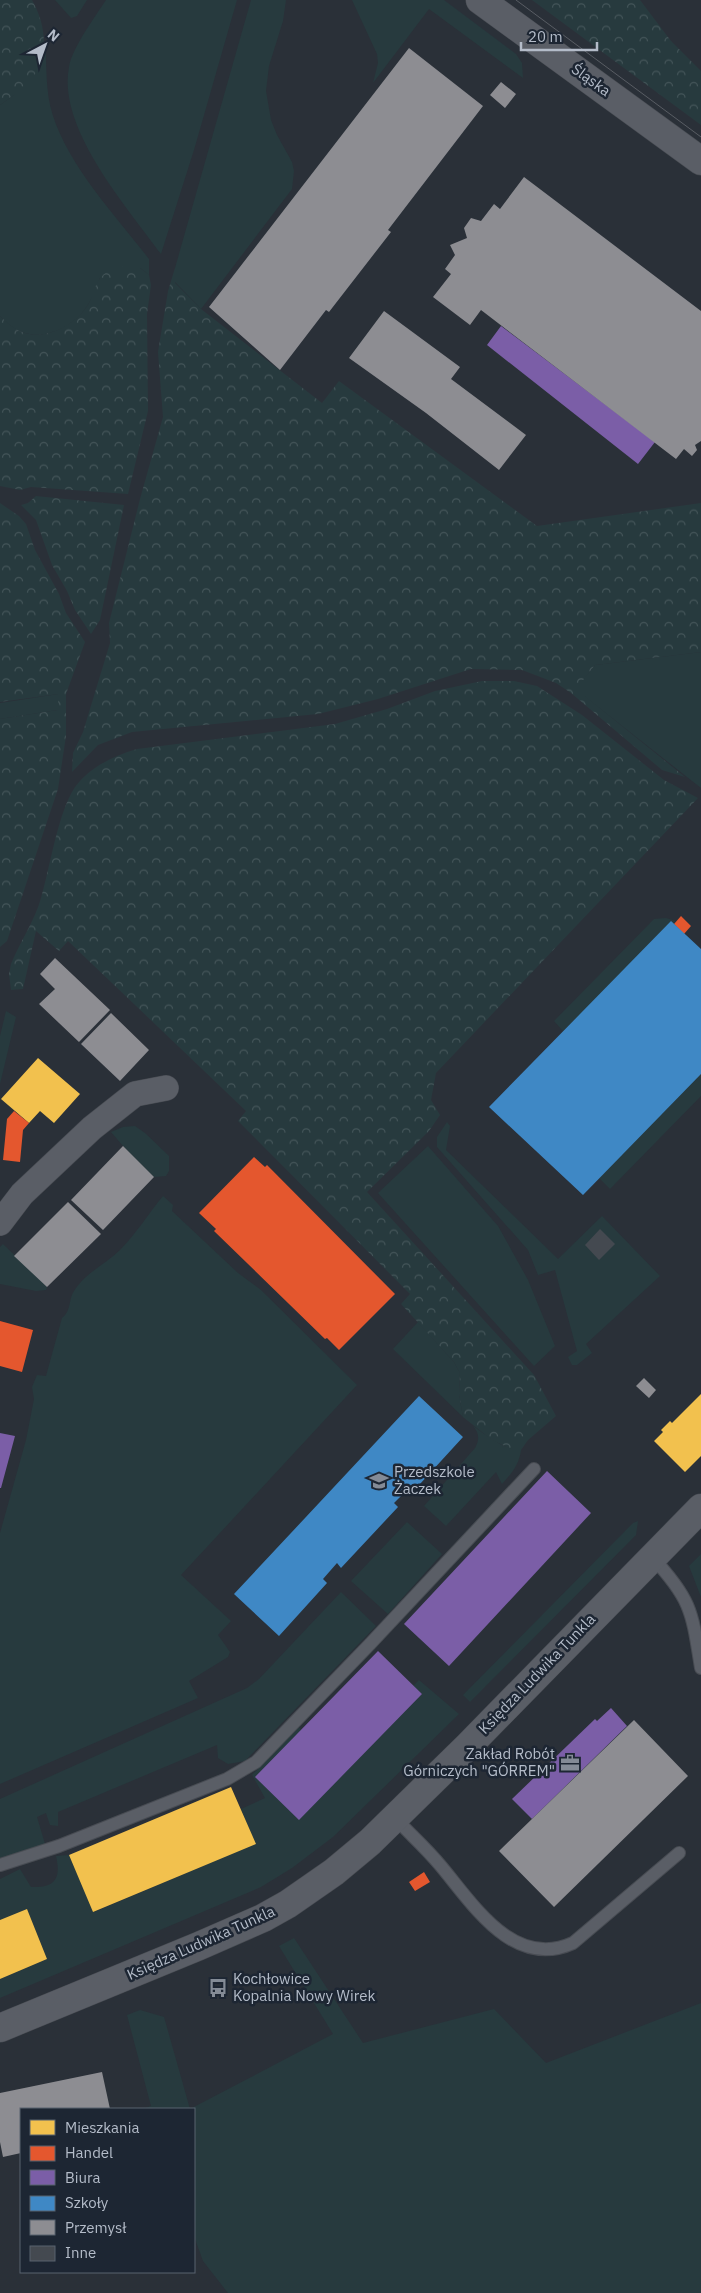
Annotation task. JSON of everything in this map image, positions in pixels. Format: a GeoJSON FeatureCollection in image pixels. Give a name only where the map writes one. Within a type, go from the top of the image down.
{"type":"FeatureCollection","features":[{"type":"Feature","properties":{"kind":"street","name":"Śląska"},"geometry":{"type":"LineString","coordinates":[[480,0],[701,161]]}},
{"type":"Feature","properties":{"kind":"street"},"geometry":{"type":"LineString","coordinates":[[0,1223],[22,1194],[92,1128],[135,1094],[166,1088]]}},
{"type":"Feature","properties":{"kind":"street","name":"Księdza Ludwika Tunkla"},"geometry":{"type":"LineString","coordinates":[[0,2028],[191,1950],[263,1918],[288,1904],[334,1872],[395,1818],[701,1508]]}},
{"type":"Feature","properties":{"kind":"lane"},"geometry":{"type":"LineString","coordinates":[[0,1865],[59,1846],[227,1779],[256,1762],[534,1469]]}},
{"type":"Feature","properties":{"kind":"lane"},"geometry":{"type":"LineString","coordinates":[[652,1558],[681,1591],[690,1609],[696,1630],[701,1668]]}},
{"type":"Feature","properties":{"kind":"lane"},"geometry":{"type":"LineString","coordinates":[[395,1818],[440,1865],[476,1911],[501,1933],[523,1945],[541,1951],[558,1950],[573,1943],[679,1853]]}},
{"type":"Feature","properties":{"kind":"green space"},"geometry":{"type":"Polygon","coordinates":[[[0,0],[32,0],[41,21],[44,43],[40,64],[35,74],[22,89],[0,105],[0,0]]]}},
{"type":"Feature","properties":{"kind":"green space"},"geometry":{"type":"Polygon","coordinates":[[[55,0],[87,0],[77,16],[71,18],[55,0]]]}},
{"type":"Feature","properties":{"kind":"green space"},"geometry":{"type":"Polygon","coordinates":[[[106,0],[237,0],[194,150],[161,254],[98,166],[84,141],[74,115],[68,91],[71,59],[84,33],[106,0]]]}},
{"type":"Feature","properties":{"kind":"green space"},"geometry":{"type":"Polygon","coordinates":[[[251,0],[286,0],[283,21],[269,66],[266,91],[271,120],[292,162],[294,171],[292,189],[201,309],[175,282],[175,268],[251,0]]]}},
{"type":"Feature","properties":{"kind":"green space"},"geometry":{"type":"Polygon","coordinates":[[[352,0],[444,0],[516,54],[522,63],[523,78],[429,9],[373,83],[378,63],[377,54],[352,0]]]}},
{"type":"Feature","properties":{"kind":"green space"},"geometry":{"type":"Polygon","coordinates":[[[532,0],[640,0],[671,41],[701,71],[701,125],[532,0]]]}},
{"type":"Feature","properties":{"kind":"green space"},"geometry":{"type":"Polygon","coordinates":[[[45,40],[50,107],[61,135],[82,173],[149,259],[149,275],[140,268],[100,278],[89,303],[77,318],[51,333],[32,334],[16,330],[0,316],[0,105],[18,92],[31,78],[40,62],[45,40]]]}},
{"type":"Feature","properties":{"kind":"green space"},"geometry":{"type":"Polygon","coordinates":[[[129,266],[140,268],[149,275],[151,285],[147,314],[148,411],[128,494],[31,487],[20,490],[0,486],[0,316],[7,323],[22,332],[31,334],[50,333],[76,319],[90,302],[95,287],[104,274],[114,269],[129,266]]]}},
{"type":"Feature","properties":{"kind":"green space"},"geometry":{"type":"Polygon","coordinates":[[[175,268],[175,283],[201,309],[322,403],[339,381],[537,526],[701,503],[701,652],[595,665],[576,689],[685,777],[662,770],[571,693],[556,683],[522,670],[471,669],[378,699],[318,714],[132,732],[98,745],[72,772],[73,753],[83,732],[110,643],[109,623],[163,417],[158,352],[168,291],[175,268]]]}},
{"type":"Feature","properties":{"kind":"green space"},"geometry":{"type":"Polygon","coordinates":[[[36,496],[124,505],[100,620],[91,634],[75,610],[67,591],[52,565],[36,520],[21,505],[28,503],[36,496]]]}},
{"type":"Feature","properties":{"kind":"green space"},"geometry":{"type":"Polygon","coordinates":[[[0,503],[19,516],[26,524],[35,550],[59,594],[66,613],[85,642],[66,694],[66,736],[58,789],[7,941],[0,947],[0,719],[58,710],[58,694],[0,702],[0,503]]]}},
{"type":"Feature","properties":{"kind":"green space"},"geometry":{"type":"Polygon","coordinates":[[[701,652],[701,788],[575,689],[595,665],[701,652]]]}},
{"type":"Feature","properties":{"kind":"green space"},"geometry":{"type":"Polygon","coordinates":[[[482,681],[514,681],[537,686],[582,715],[664,780],[698,798],[436,1073],[431,1100],[440,1115],[429,1131],[367,1192],[534,1375],[556,1416],[528,1440],[521,1450],[513,1450],[492,1440],[463,1417],[459,1394],[460,1373],[454,1362],[401,1304],[410,1294],[238,1121],[246,1111],[68,941],[59,951],[36,931],[23,989],[11,990],[9,974],[11,964],[38,906],[58,829],[67,803],[78,784],[100,764],[137,749],[335,724],[387,709],[435,691],[482,681]]]}},
{"type":"Feature","properties":{"kind":"green space"},"geometry":{"type":"Polygon","coordinates":[[[58,694],[58,710],[0,719],[0,703],[58,694]]]}},
{"type":"Feature","properties":{"kind":"green space"},"geometry":{"type":"Polygon","coordinates":[[[666,918],[676,921],[563,1031],[554,1021],[654,919],[666,918]]]}},
{"type":"Feature","properties":{"kind":"green space"},"geometry":{"type":"Polygon","coordinates":[[[6,1011],[16,1017],[0,1084],[0,1036],[6,1011]]]}},
{"type":"Feature","properties":{"kind":"green space"},"geometry":{"type":"Polygon","coordinates":[[[701,1074],[701,1096],[610,1189],[599,1178],[701,1074]]]}},
{"type":"Feature","properties":{"kind":"green space"},"geometry":{"type":"Polygon","coordinates":[[[447,1122],[450,1126],[446,1150],[558,1259],[602,1216],[660,1276],[586,1344],[592,1353],[577,1365],[572,1365],[568,1357],[577,1351],[555,1270],[538,1275],[528,1250],[437,1147],[437,1137],[447,1122]]]}},
{"type":"Feature","properties":{"kind":"green space"},"geometry":{"type":"Polygon","coordinates":[[[135,1126],[169,1156],[169,1171],[166,1176],[154,1177],[111,1132],[123,1127],[135,1126]]]}},
{"type":"Feature","properties":{"kind":"green space"},"geometry":{"type":"Polygon","coordinates":[[[428,1146],[498,1226],[528,1280],[555,1346],[534,1366],[378,1193],[428,1146]]]}},
{"type":"Feature","properties":{"kind":"green space"},"geometry":{"type":"Polygon","coordinates":[[[163,1196],[173,1205],[172,1211],[238,1273],[261,1290],[357,1385],[181,1575],[231,1621],[218,1635],[230,1652],[228,1657],[189,1681],[198,1698],[0,1784],[0,1533],[26,1440],[34,1399],[32,1387],[37,1375],[46,1376],[62,1318],[69,1308],[74,1291],[84,1279],[126,1244],[163,1196]]]}},
{"type":"Feature","properties":{"kind":"green space"},"geometry":{"type":"Polygon","coordinates":[[[3,1244],[47,1287],[46,1290],[36,1291],[0,1284],[0,1247],[3,1244]]]}},
{"type":"Feature","properties":{"kind":"green space"},"geometry":{"type":"Polygon","coordinates":[[[418,1322],[454,1362],[460,1373],[459,1394],[463,1417],[393,1349],[418,1322]]]}},
{"type":"Feature","properties":{"kind":"green space"},"geometry":{"type":"Polygon","coordinates":[[[473,1426],[501,1445],[521,1450],[519,1460],[502,1484],[496,1472],[446,1526],[424,1506],[475,1448],[478,1436],[473,1426]]]}},
{"type":"Feature","properties":{"kind":"green space"},"geometry":{"type":"Polygon","coordinates":[[[638,1521],[636,1535],[470,1702],[463,1695],[633,1523],[638,1521]]]}},
{"type":"Feature","properties":{"kind":"green space"},"geometry":{"type":"Polygon","coordinates":[[[407,1522],[442,1554],[388,1614],[351,1581],[407,1522]]]}},
{"type":"Feature","properties":{"kind":"green space"},"geometry":{"type":"Polygon","coordinates":[[[701,1554],[701,1597],[689,1566],[701,1554]]]}},
{"type":"Feature","properties":{"kind":"green space"},"geometry":{"type":"Polygon","coordinates":[[[341,1592],[376,1626],[245,1761],[228,1764],[218,1758],[217,1745],[58,1812],[58,1826],[50,1825],[46,1813],[37,1817],[45,1844],[0,1859],[0,1799],[247,1688],[259,1679],[341,1592]]]}},
{"type":"Feature","properties":{"kind":"green space"},"geometry":{"type":"Polygon","coordinates":[[[419,1680],[459,1714],[333,1837],[292,1868],[261,1887],[0,1998],[0,1979],[47,1959],[27,1909],[0,1920],[0,1879],[20,1869],[31,1887],[46,1886],[55,1880],[57,1876],[56,1856],[69,1855],[94,1912],[255,1844],[241,1809],[265,1798],[252,1775],[299,1727],[301,1730],[299,1819],[422,1694],[413,1686],[419,1680]]]}},
{"type":"Feature","properties":{"kind":"green space"},"geometry":{"type":"Polygon","coordinates":[[[294,1938],[363,2043],[494,2009],[546,2063],[701,2003],[701,2293],[228,2293],[203,2261],[195,2239],[195,2108],[192,2108],[333,2034],[279,1946],[294,1938]]]}},
{"type":"Feature","properties":{"kind":"green space"},"geometry":{"type":"Polygon","coordinates":[[[140,2010],[164,2017],[190,2108],[145,2108],[151,2106],[127,2015],[140,2010]]]}},
{"type":"Feature","properties":{"kind":"building: Mieszkania"},"geometry":{"type":"Polygon","coordinates":[[[38,1058],[80,1094],[54,1123],[40,1111],[29,1123],[1,1099],[38,1058]]]}},
{"type":"Feature","properties":{"kind":"building: Mieszkania"},"geometry":{"type":"Polygon","coordinates":[[[701,1394],[701,1456],[685,1472],[654,1441],[670,1421],[672,1423],[701,1394]]]}},
{"type":"Feature","properties":{"kind":"building: Mieszkania"},"geometry":{"type":"Polygon","coordinates":[[[231,1787],[256,1844],[93,1912],[69,1855],[231,1787]]]}},
{"type":"Feature","properties":{"kind":"building: Mieszkania"},"geometry":{"type":"Polygon","coordinates":[[[27,1909],[47,1959],[0,1979],[0,1920],[27,1909]]]}},
{"type":"Feature","properties":{"kind":"building: Handel"},"geometry":{"type":"Polygon","coordinates":[[[681,916],[691,926],[684,934],[674,924],[681,916]]]}},
{"type":"Feature","properties":{"kind":"building: Handel"},"geometry":{"type":"Polygon","coordinates":[[[14,1111],[29,1123],[23,1130],[20,1162],[3,1160],[7,1119],[14,1111]]]}},
{"type":"Feature","properties":{"kind":"building: Handel"},"geometry":{"type":"Polygon","coordinates":[[[254,1157],[265,1167],[267,1165],[395,1294],[339,1350],[327,1338],[325,1339],[214,1231],[216,1229],[199,1213],[254,1157]]]}},
{"type":"Feature","properties":{"kind":"building: Handel"},"geometry":{"type":"Polygon","coordinates":[[[0,1321],[33,1330],[22,1372],[0,1366],[0,1321]]]}},
{"type":"Feature","properties":{"kind":"building: Handel"},"geometry":{"type":"Polygon","coordinates":[[[424,1872],[430,1882],[415,1891],[409,1882],[424,1872]]]}},
{"type":"Feature","properties":{"kind":"building: Biura"},"geometry":{"type":"Polygon","coordinates":[[[501,326],[655,442],[638,464],[487,345],[501,326]]]}},
{"type":"Feature","properties":{"kind":"building: Biura"},"geometry":{"type":"Polygon","coordinates":[[[0,1433],[15,1436],[1,1488],[0,1488],[0,1433]]]}},
{"type":"Feature","properties":{"kind":"building: Biura"},"geometry":{"type":"Polygon","coordinates":[[[547,1471],[591,1513],[449,1666],[404,1624],[547,1471]]]}},
{"type":"Feature","properties":{"kind":"building: Biura"},"geometry":{"type":"Polygon","coordinates":[[[378,1651],[422,1694],[299,1820],[255,1777],[378,1651]]]}},
{"type":"Feature","properties":{"kind":"building: Biura","name":"Zakład Robót Górniczych \"GÓRREM\""},"geometry":{"type":"Polygon","coordinates":[[[611,1708],[627,1726],[532,1819],[512,1799],[595,1719],[597,1721],[611,1708]]]}},
{"type":"Feature","properties":{"kind":"building: Szkoły"},"geometry":{"type":"Polygon","coordinates":[[[671,921],[701,949],[701,1074],[583,1195],[489,1107],[671,921]]]}},
{"type":"Feature","properties":{"kind":"building: Szkoły"},"geometry":{"type":"Polygon","coordinates":[[[419,1396],[463,1437],[409,1496],[405,1492],[394,1503],[398,1507],[341,1568],[337,1563],[323,1579],[327,1583],[279,1636],[234,1594],[419,1396]]]}},
{"type":"Feature","properties":{"kind":"building: Przemysł"},"geometry":{"type":"Polygon","coordinates":[[[409,48],[483,106],[388,230],[391,232],[329,312],[326,310],[280,370],[209,307],[409,48]]]}},
{"type":"Feature","properties":{"kind":"building: Przemysł"},"geometry":{"type":"Polygon","coordinates":[[[501,82],[516,94],[505,108],[490,95],[501,82]]]}},
{"type":"Feature","properties":{"kind":"building: Przemysł"},"geometry":{"type":"Polygon","coordinates":[[[524,177],[701,311],[701,441],[695,445],[697,450],[692,456],[684,449],[676,459],[481,310],[470,325],[433,297],[451,274],[445,269],[455,255],[450,245],[467,238],[464,228],[471,218],[481,221],[494,204],[500,209],[524,177]]]}},
{"type":"Feature","properties":{"kind":"building: Przemysł"},"geometry":{"type":"Polygon","coordinates":[[[384,311],[460,367],[451,379],[526,435],[499,470],[426,413],[349,358],[384,311]]]}},
{"type":"Feature","properties":{"kind":"building: Przemysł"},"geometry":{"type":"Polygon","coordinates":[[[55,958],[110,1010],[79,1042],[39,1004],[55,989],[40,974],[55,958]]]}},
{"type":"Feature","properties":{"kind":"building: Przemysł"},"geometry":{"type":"Polygon","coordinates":[[[111,1013],[149,1050],[120,1081],[81,1044],[111,1013]]]}},
{"type":"Feature","properties":{"kind":"building: Przemysł"},"geometry":{"type":"Polygon","coordinates":[[[123,1146],[154,1177],[103,1230],[71,1200],[123,1146]]]}},
{"type":"Feature","properties":{"kind":"building: Przemysł"},"geometry":{"type":"Polygon","coordinates":[[[68,1202],[101,1234],[47,1287],[14,1256],[68,1202]]]}},
{"type":"Feature","properties":{"kind":"building: Przemysł"},"geometry":{"type":"Polygon","coordinates":[[[644,1378],[656,1390],[649,1398],[636,1386],[644,1378]]]}},
{"type":"Feature","properties":{"kind":"building: Przemysł"},"geometry":{"type":"Polygon","coordinates":[[[634,1720],[688,1776],[554,1907],[499,1851],[634,1720]]]}},
{"type":"Feature","properties":{"kind":"building: Przemysł"},"geometry":{"type":"Polygon","coordinates":[[[102,2072],[110,2108],[20,2108],[20,2153],[3,2157],[0,2142],[0,2093],[102,2072]]]}},
{"type":"Feature","properties":{"kind":"building: Inne"},"geometry":{"type":"Polygon","coordinates":[[[600,1229],[615,1244],[599,1260],[585,1245],[600,1229]]]}},
{"type":"Feature","properties":{"kind":"tram line"},"geometry":{"type":"LineString","coordinates":[[516,0],[701,137]]}},
{"type":"Feature","properties":{"kind":"place","name":"Przedszkole Żaczek"},"geometry":{"type":"Point","coordinates":[379,1481]}},
{"type":"Feature","properties":{"kind":"place","name":"Zakład Robót Górniczych \"GÓRREM\""},"geometry":{"type":"Point","coordinates":[570,1763]}},
{"type":"Feature","properties":{"kind":"place","name":"Kochłowice Kopalnia Nowy Wirek"},"geometry":{"type":"Point","coordinates":[218,1988]}}]}
